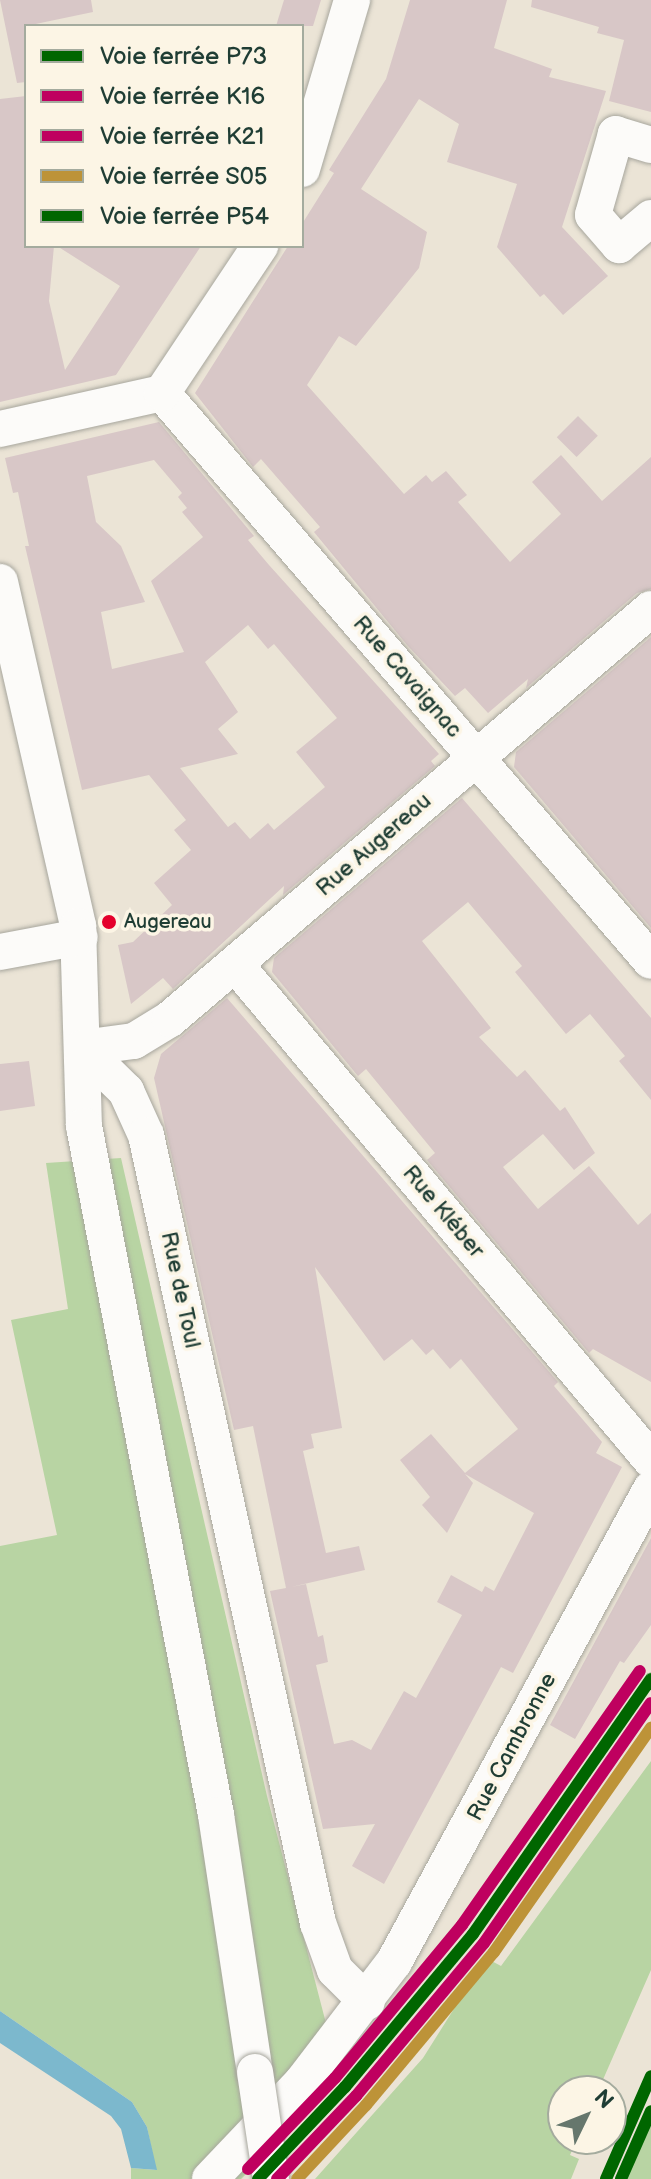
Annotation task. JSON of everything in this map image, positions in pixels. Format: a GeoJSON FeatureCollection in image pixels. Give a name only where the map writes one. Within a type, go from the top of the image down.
{"type":"FeatureCollection","features":[{"type":"Feature","properties":{"kind":"street"},"geometry":{"type":"LineString","coordinates":[[304,162],[352,0]]}},
{"type":"Feature","properties":{"kind":"street"},"geometry":{"type":"LineString","coordinates":[[651,145],[616,134],[593,215],[619,245],[651,218]]}},
{"type":"Feature","properties":{"kind":"street"},"geometry":{"type":"LineString","coordinates":[[0,429],[162,393],[259,248]]}},
{"type":"Feature","properties":{"kind":"street","name":"Rue Cavaignac"},"geometry":{"type":"LineString","coordinates":[[162,393],[651,961]]}},
{"type":"Feature","properties":{"kind":"street"},"geometry":{"type":"LineString","coordinates":[[0,582],[80,937],[84,1126],[216,1815],[271,2179]]}},
{"type":"Feature","properties":{"kind":"street","name":"Rue Augereau"},"geometry":{"type":"LineString","coordinates":[[82,1048],[134,1041],[154,1031],[651,609]]}},
{"type":"Feature","properties":{"kind":"street"},"geometry":{"type":"LineString","coordinates":[[0,952],[80,937]]}},
{"type":"Feature","properties":{"kind":"street","name":"Rue Kléber"},"geometry":{"type":"LineString","coordinates":[[235,964],[651,1460]]}},
{"type":"Feature","properties":{"kind":"street","name":"Rue de Toul"},"geometry":{"type":"LineString","coordinates":[[82,1048],[126,1091],[146,1135],[318,1923],[335,1970],[367,2002]]}},
{"type":"Feature","properties":{"kind":"street","name":"Rue Cambronne"},"geometry":{"type":"LineString","coordinates":[[210,2179],[276,2112],[367,2002],[417,1923],[651,1489]]}},
{"type":"Feature","properties":{"kind":"green space"},"geometry":{"type":"Polygon","coordinates":[[[121,1158],[267,1796],[335,2058],[349,2071],[241,2179],[131,2179],[131,2168],[156,2170],[147,2127],[132,2102],[0,2011],[0,1546],[57,1535],[11,1320],[68,1309],[46,1163],[121,1158]]]}},
{"type":"Feature","properties":{"kind":"green space"},"geometry":{"type":"Polygon","coordinates":[[[651,1761],[651,1970],[605,2075],[547,2075],[547,2155],[570,2155],[579,2159],[571,2179],[315,2179],[423,2058],[486,1958],[501,1966],[651,1761]]]}},
{"type":"Feature","properties":{"kind":"green space"},"geometry":{"type":"Polygon","coordinates":[[[651,2106],[651,2179],[621,2179],[651,2106]]]}},
{"type":"Feature","properties":{"kind":"water"},"geometry":{"type":"Polygon","coordinates":[[[0,2011],[132,2102],[147,2127],[157,2170],[131,2168],[121,2129],[111,2116],[0,2043],[0,2011]]]}},
{"type":"Feature","properties":{"kind":"building"},"geometry":{"type":"Polygon","coordinates":[[[0,0],[91,0],[93,12],[24,24],[24,82],[17,83],[0,0]]]}},
{"type":"Feature","properties":{"kind":"building"},"geometry":{"type":"Polygon","coordinates":[[[284,0],[321,0],[313,26],[277,24],[284,0]]]}},
{"type":"Feature","properties":{"kind":"building"},"geometry":{"type":"Polygon","coordinates":[[[410,0],[507,0],[494,48],[552,69],[549,77],[606,91],[562,227],[608,276],[563,315],[544,294],[540,297],[497,247],[517,184],[447,162],[459,124],[419,99],[361,189],[427,232],[419,268],[356,346],[339,336],[307,385],[404,494],[426,475],[432,482],[446,471],[467,495],[458,502],[510,562],[561,514],[532,482],[561,455],[602,501],[651,457],[651,589],[637,593],[526,688],[528,679],[488,713],[465,688],[455,696],[407,645],[314,532],[320,527],[261,459],[253,467],[195,393],[287,248],[304,248],[304,221],[334,173],[329,170],[386,79],[410,0]]]}},
{"type":"Feature","properties":{"kind":"building"},"geometry":{"type":"Polygon","coordinates":[[[532,0],[651,0],[651,112],[609,101],[624,40],[597,33],[599,27],[531,7],[532,0]]]}},
{"type":"Feature","properties":{"kind":"building"},"geometry":{"type":"Polygon","coordinates":[[[24,96],[24,248],[54,248],[49,301],[65,370],[120,286],[60,248],[200,248],[116,375],[0,402],[0,99],[24,96]]]}},
{"type":"Feature","properties":{"kind":"building"},"geometry":{"type":"Polygon","coordinates":[[[578,416],[598,436],[577,457],[557,437],[578,416]]]}},
{"type":"Feature","properties":{"kind":"building"},"geometry":{"type":"Polygon","coordinates":[[[159,422],[254,536],[248,540],[269,565],[439,754],[431,761],[435,766],[283,895],[284,886],[173,989],[163,978],[131,1004],[118,945],[133,942],[172,905],[154,883],[191,850],[174,830],[186,820],[149,775],[82,790],[25,546],[29,546],[18,492],[13,493],[5,458],[159,422]],[[154,460],[87,476],[96,522],[121,546],[145,602],[101,612],[112,669],[184,652],[151,581],[203,537],[182,512],[187,508],[178,497],[182,493],[154,460]],[[248,625],[205,662],[238,712],[218,729],[238,754],[180,768],[228,827],[235,822],[250,839],[268,823],[274,830],[325,787],[296,752],[337,718],[274,644],[268,649],[248,625]]]}},
{"type":"Feature","properties":{"kind":"building"},"geometry":{"type":"Polygon","coordinates":[[[651,637],[651,928],[514,767],[516,752],[651,637]]]}},
{"type":"Feature","properties":{"kind":"building"},"geometry":{"type":"Polygon","coordinates":[[[462,798],[651,1018],[651,1100],[619,1061],[625,1056],[590,1014],[566,1034],[515,972],[522,966],[468,902],[422,941],[491,1028],[479,1037],[517,1077],[525,1070],[560,1111],[565,1107],[595,1153],[574,1170],[543,1134],[503,1167],[538,1209],[589,1166],[638,1225],[651,1213],[651,1382],[593,1349],[589,1353],[427,1160],[435,1153],[366,1069],[358,1076],[272,972],[274,958],[462,798]]]}},
{"type":"Feature","properties":{"kind":"building"},"geometry":{"type":"Polygon","coordinates":[[[227,998],[558,1382],[554,1386],[602,1442],[596,1453],[622,1467],[513,1673],[501,1667],[384,1884],[352,1866],[375,1824],[323,1829],[270,1591],[286,1588],[253,1426],[234,1430],[154,1078],[161,1054],[227,998]],[[315,1267],[342,1428],[311,1434],[314,1448],[303,1451],[326,1553],[359,1546],[365,1570],[291,1587],[306,1584],[318,1637],[323,1635],[328,1662],[316,1665],[334,1744],[352,1740],[371,1750],[404,1691],[416,1698],[462,1615],[437,1602],[451,1575],[482,1592],[485,1586],[494,1591],[534,1513],[465,1474],[473,1483],[447,1533],[422,1505],[430,1497],[400,1460],[431,1434],[465,1473],[518,1429],[461,1359],[450,1369],[433,1349],[426,1355],[412,1339],[384,1361],[315,1267]]]}},
{"type":"Feature","properties":{"kind":"building"},"geometry":{"type":"Polygon","coordinates":[[[29,1061],[35,1106],[0,1111],[0,1064],[29,1061]]]}},
{"type":"Feature","properties":{"kind":"building"},"geometry":{"type":"Polygon","coordinates":[[[651,1538],[651,1625],[624,1663],[620,1661],[575,1739],[550,1725],[651,1538]]]}},
{"type":"Feature","properties":{"kind":"rail line","name":"K21"},"geometry":{"type":"LineString","coordinates":[[248,2169],[335,2078],[462,1925],[640,1671]]}},
{"type":"Feature","properties":{"kind":"rail line","name":"P73"},"geometry":{"type":"LineString","coordinates":[[258,2179],[345,2087],[473,1934],[651,1679]]}},
{"type":"Feature","properties":{"kind":"rail line","name":"K16"},"geometry":{"type":"LineString","coordinates":[[277,2179],[356,2096],[484,1943],[651,1703]]}},
{"type":"Feature","properties":{"kind":"rail line","name":"S05"},"geometry":{"type":"LineString","coordinates":[[297,2179],[366,2105],[494,1952],[651,1728]]}},
{"type":"Feature","properties":{"kind":"rail line","name":"P54"},"geometry":{"type":"LineString","coordinates":[[606,2179],[651,2076]]}},
{"type":"Feature","properties":{"kind":"transit line"},"geometry":{"type":"LineString","coordinates":[[621,2179],[651,2111]]}},
{"type":"Feature","properties":{"kind":"place","name":"Augereau"},"geometry":{"type":"Point","coordinates":[109,922]}}]}
